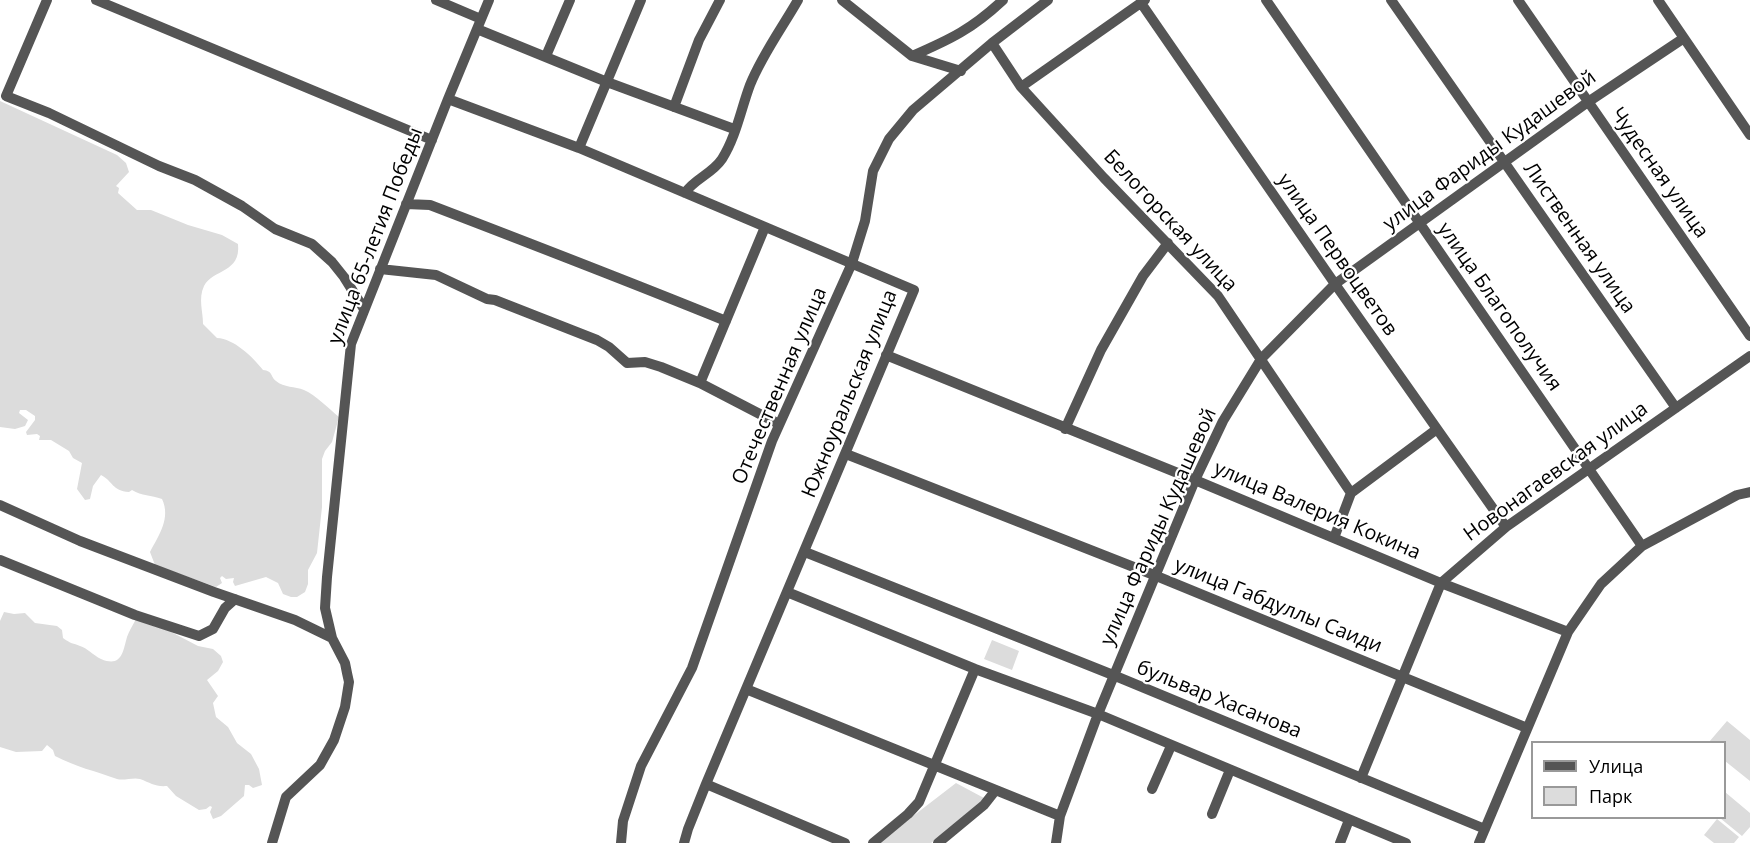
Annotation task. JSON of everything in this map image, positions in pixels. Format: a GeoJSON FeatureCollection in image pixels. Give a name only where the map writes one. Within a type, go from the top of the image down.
{"type":"FeatureCollection","features":[{"type":"Feature","properties":{"kind":"street"},"geometry":{"type":"LineString","coordinates":[[47,0],[6,96],[49,113],[159,166],[195,180],[242,206],[275,229],[312,244],[332,262],[344,277],[364,309]]}},
{"type":"Feature","properties":{"kind":"street"},"geometry":{"type":"LineString","coordinates":[[96,0],[432,140]]}},
{"type":"Feature","properties":{"kind":"street"},"geometry":{"type":"LineString","coordinates":[[435,0],[546,56],[607,82],[734,129]]}},
{"type":"Feature","properties":{"kind":"street","name":"улица 65-летия Победы"},"geometry":{"type":"LineString","coordinates":[[272,843],[286,797],[320,765],[334,741],[345,707],[349,682],[345,663],[332,638],[325,608],[351,344],[489,0]]}},
{"type":"Feature","properties":{"kind":"street"},"geometry":{"type":"LineString","coordinates":[[546,56],[570,0]]}},
{"type":"Feature","properties":{"kind":"street"},"geometry":{"type":"LineString","coordinates":[[579,148],[641,0]]}},
{"type":"Feature","properties":{"kind":"street"},"geometry":{"type":"LineString","coordinates":[[674,107],[699,40],[720,0]]}},
{"type":"Feature","properties":{"kind":"street"},"geometry":{"type":"LineString","coordinates":[[685,194],[690,185],[714,169],[722,158],[751,83],[771,44],[798,0]]}},
{"type":"Feature","properties":{"kind":"street"},"geometry":{"type":"LineString","coordinates":[[842,0],[912,56],[961,71]]}},
{"type":"Feature","properties":{"kind":"street"},"geometry":{"type":"LineString","coordinates":[[912,56],[956,37],[982,20],[1003,0]]}},
{"type":"Feature","properties":{"kind":"street","name":"Отечественная улица"},"geometry":{"type":"LineString","coordinates":[[621,843],[623,821],[641,766],[692,668],[779,424],[852,263],[865,221],[873,171],[889,139],[913,110],[992,43],[1048,0]]}},
{"type":"Feature","properties":{"kind":"street","name":"улица Благополучия"},"geometry":{"type":"LineString","coordinates":[[1266,0],[1642,546]]}},
{"type":"Feature","properties":{"kind":"street","name":"Лиственная улица"},"geometry":{"type":"LineString","coordinates":[[1391,0],[1676,408]]}},
{"type":"Feature","properties":{"kind":"street","name":"Чудесная улица"},"geometry":{"type":"LineString","coordinates":[[1518,0],[1750,336]]}},
{"type":"Feature","properties":{"kind":"street"},"geometry":{"type":"LineString","coordinates":[[1658,0],[1750,135]]}},
{"type":"Feature","properties":{"kind":"street"},"geometry":{"type":"LineString","coordinates":[[1021,87],[1143,1]]}},
{"type":"Feature","properties":{"kind":"street","name":"улица Первоцветов"},"geometry":{"type":"LineString","coordinates":[[1143,1],[1335,284],[1506,527]]}},
{"type":"Feature","properties":{"kind":"street","name":"улица Фариды Кудашевой"},"geometry":{"type":"LineString","coordinates":[[1056,843],[1060,816],[1113,675],[1154,575],[1223,421],[1261,359],[1335,284],[1588,102],[1684,38]]}},
{"type":"Feature","properties":{"kind":"street","name":"Белогорская улица"},"geometry":{"type":"LineString","coordinates":[[992,43],[1021,87],[1218,296],[1351,493]]}},
{"type":"Feature","properties":{"kind":"street","name":"Южноуральская улица"},"geometry":{"type":"LineString","coordinates":[[448,99],[579,148],[914,290],[706,784],[684,843]]}},
{"type":"Feature","properties":{"kind":"street"},"geometry":{"type":"LineString","coordinates":[[406,204],[430,205],[632,282],[726,321]]}},
{"type":"Feature","properties":{"kind":"street"},"geometry":{"type":"LineString","coordinates":[[700,383],[765,227]]}},
{"type":"Feature","properties":{"kind":"street"},"geometry":{"type":"LineString","coordinates":[[1065,429],[1101,350],[1143,276],[1168,243]]}},
{"type":"Feature","properties":{"kind":"street"},"geometry":{"type":"LineString","coordinates":[[380,269],[436,275],[487,299],[495,300],[597,340],[627,363],[645,362],[700,383],[779,424]]}},
{"type":"Feature","properties":{"kind":"street","name":"улица Валерия Кокина"},"geometry":{"type":"LineString","coordinates":[[885,355],[1568,632]]}},
{"type":"Feature","properties":{"kind":"street","name":"Новонагаевская улица"},"geometry":{"type":"LineString","coordinates":[[1361,778],[1441,582],[1506,527],[1750,356]]}},
{"type":"Feature","properties":{"kind":"street"},"geometry":{"type":"LineString","coordinates":[[1334,538],[1351,493],[1437,429]]}},
{"type":"Feature","properties":{"kind":"street","name":"улица Габдуллы Саиди"},"geometry":{"type":"LineString","coordinates":[[846,454],[1154,575],[1527,728]]}},
{"type":"Feature","properties":{"kind":"street"},"geometry":{"type":"LineString","coordinates":[[1479,843],[1568,632],[1601,584],[1642,546],[1737,495],[1750,492]]}},
{"type":"Feature","properties":{"kind":"street"},"geometry":{"type":"LineString","coordinates":[[0,505],[80,541],[295,620],[332,638]]}},
{"type":"Feature","properties":{"kind":"street","name":"бульвар Хасанова"},"geometry":{"type":"LineString","coordinates":[[804,552],[1113,675],[1485,829]]}},
{"type":"Feature","properties":{"kind":"street"},"geometry":{"type":"LineString","coordinates":[[0,560],[135,615],[200,636],[213,629],[225,608],[235,599]]}},
{"type":"Feature","properties":{"kind":"street"},"geometry":{"type":"LineString","coordinates":[[787,592],[975,669],[1098,714],[1406,843]]}},
{"type":"Feature","properties":{"kind":"street"},"geometry":{"type":"LineString","coordinates":[[873,843],[919,802],[975,669]]}},
{"type":"Feature","properties":{"kind":"street"},"geometry":{"type":"LineString","coordinates":[[746,689],[1060,816]]}},
{"type":"Feature","properties":{"kind":"street"},"geometry":{"type":"LineString","coordinates":[[1152,789],[1171,746]]}},
{"type":"Feature","properties":{"kind":"street"},"geometry":{"type":"LineString","coordinates":[[1212,814],[1230,770]]}},
{"type":"Feature","properties":{"kind":"street"},"geometry":{"type":"LineString","coordinates":[[706,784],[845,843]]}},
{"type":"Feature","properties":{"kind":"street"},"geometry":{"type":"LineString","coordinates":[[938,843],[984,805],[995,791]]}},
{"type":"Feature","properties":{"kind":"street"},"geometry":{"type":"LineString","coordinates":[[1341,843],[1349,820]]}},
{"type":"Feature","properties":{"kind":"green space"},"geometry":{"type":"Polygon","coordinates":[[[0,101],[117,155],[126,163],[129,172],[116,186],[119,188],[118,193],[137,210],[151,210],[188,225],[222,235],[238,244],[238,253],[231,266],[214,276],[204,286],[201,300],[203,324],[217,338],[230,341],[242,349],[279,383],[309,392],[339,417],[332,442],[322,459],[322,507],[317,553],[308,570],[308,584],[305,592],[297,597],[283,594],[278,583],[266,577],[235,586],[234,578],[226,579],[222,576],[220,578],[222,583],[216,587],[155,565],[150,552],[165,520],[162,499],[132,490],[129,492],[119,490],[101,475],[93,486],[90,499],[85,500],[77,489],[82,463],[73,458],[69,451],[51,440],[39,440],[40,436],[37,434],[27,435],[26,432],[35,420],[35,416],[26,410],[20,410],[19,413],[28,420],[25,426],[15,429],[0,427],[0,101]]]}},
{"type":"Feature","properties":{"kind":"green space"},"geometry":{"type":"Polygon","coordinates":[[[4,612],[25,613],[35,623],[57,626],[62,630],[63,638],[108,661],[117,660],[120,657],[136,619],[154,623],[198,646],[213,649],[221,656],[223,662],[218,671],[207,680],[218,696],[213,703],[216,717],[228,727],[237,743],[251,754],[259,769],[262,785],[253,788],[245,785],[244,796],[221,816],[213,819],[210,812],[212,807],[199,810],[176,796],[167,786],[140,779],[117,779],[86,769],[55,756],[53,750],[47,745],[42,751],[16,752],[0,747],[0,621],[4,612]]]}},
{"type":"Feature","properties":{"kind":"green space"},"geometry":{"type":"Polygon","coordinates":[[[992,640],[1019,651],[1012,670],[984,659],[992,640]]]}},
{"type":"Feature","properties":{"kind":"green space"},"geometry":{"type":"Polygon","coordinates":[[[1727,721],[1750,740],[1750,781],[1726,762],[1726,741],[1710,741],[1727,721]]]}},
{"type":"Feature","properties":{"kind":"green space"},"geometry":{"type":"Polygon","coordinates":[[[956,783],[984,798],[931,843],[878,843],[956,783]]]}},
{"type":"Feature","properties":{"kind":"green space"},"geometry":{"type":"Polygon","coordinates":[[[1726,793],[1750,813],[1750,827],[1742,836],[1721,819],[1726,819],[1726,793]]]}},
{"type":"Feature","properties":{"kind":"green space"},"geometry":{"type":"Polygon","coordinates":[[[1717,819],[1739,837],[1734,843],[1714,843],[1704,835],[1717,819]]]}}]}
